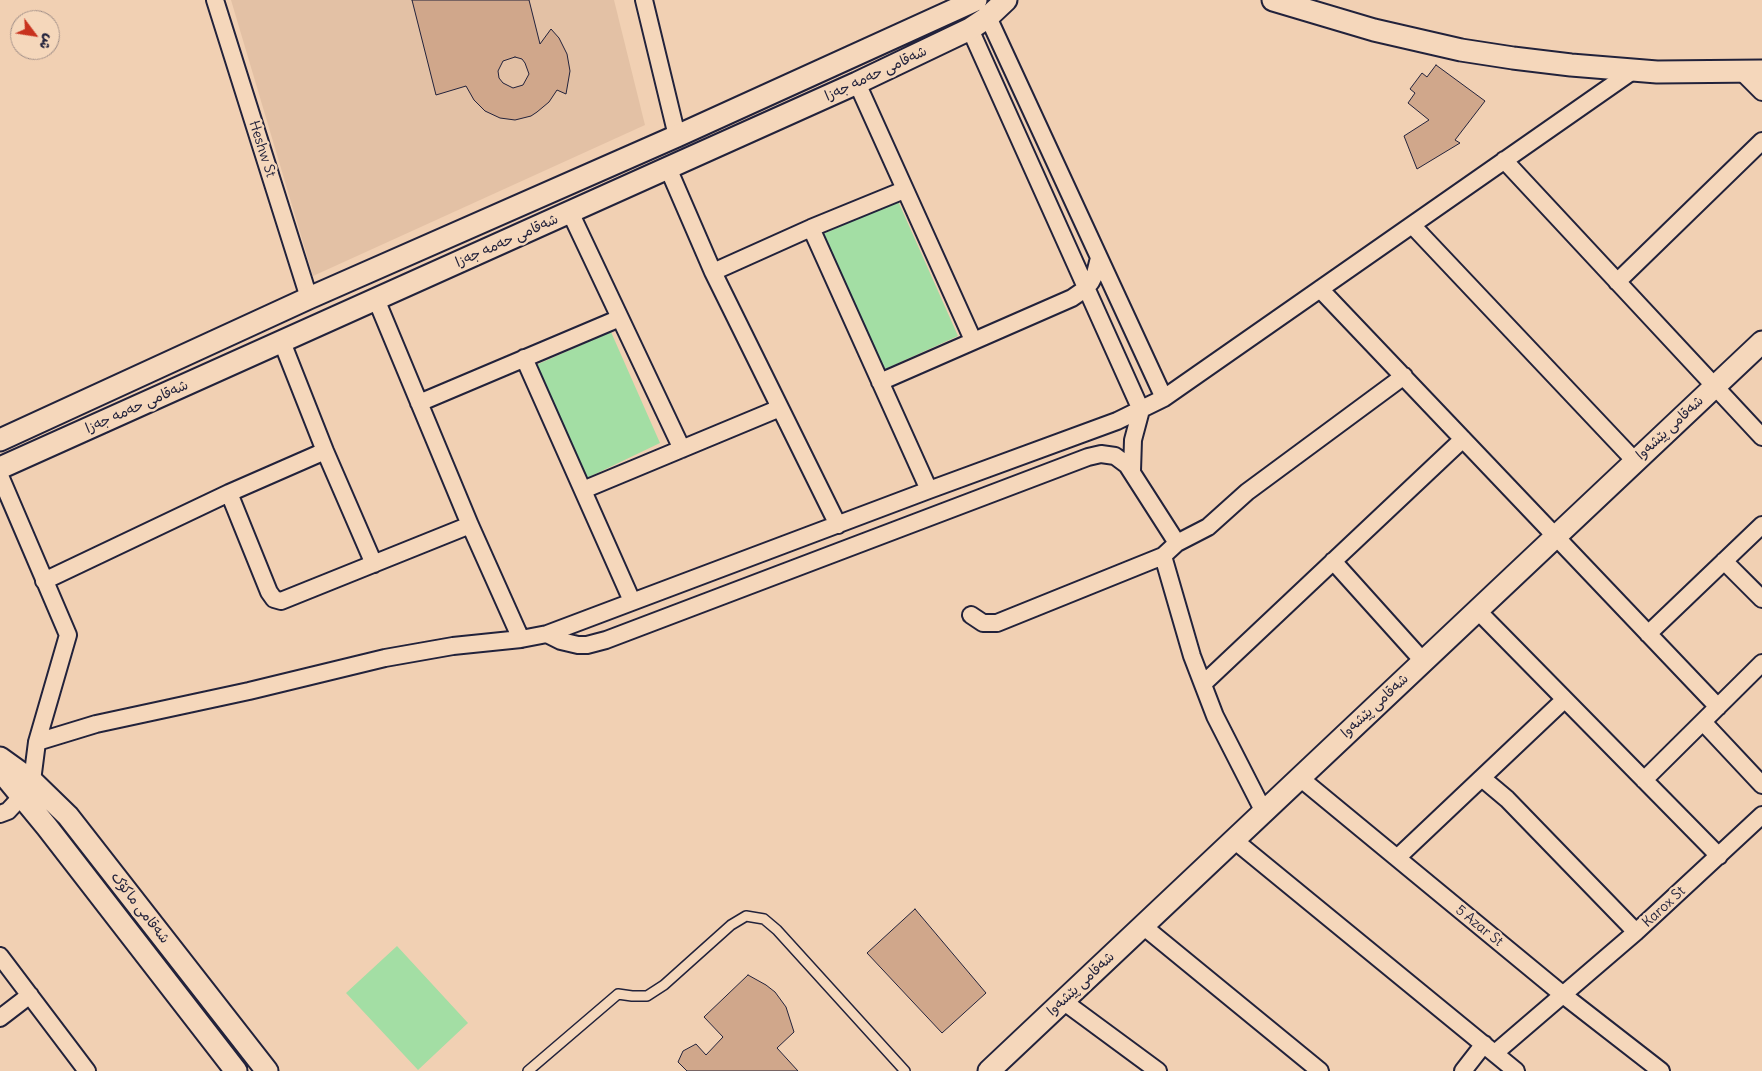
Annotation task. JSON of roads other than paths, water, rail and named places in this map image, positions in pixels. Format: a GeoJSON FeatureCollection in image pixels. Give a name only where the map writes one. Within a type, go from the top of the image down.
{"type":"FeatureCollection","features":[{"type":"Feature","properties":{"kind":"street","name":"Heshw St"},"geometry":{"type":"LineString","coordinates":[[215,0],[309,298]]}},
{"type":"Feature","properties":{"kind":"street"},"geometry":{"type":"LineString","coordinates":[[644,0],[677,136]]}},
{"type":"Feature","properties":{"kind":"street","name":"شەقامی حەمە جەزا"},"geometry":{"type":"LineString","coordinates":[[0,440],[309,298],[677,136],[976,0]]}},
{"type":"Feature","properties":{"kind":"street","name":"شەقامی حەمە جەزا"},"geometry":{"type":"LineString","coordinates":[[0,468],[857,83],[970,29],[988,17],[1006,0]]}},
{"type":"Feature","properties":{"kind":"street"},"geometry":{"type":"LineString","coordinates":[[1273,0],[1374,30],[1461,50],[1634,70],[1752,71],[1762,92]]}},
{"type":"Feature","properties":{"kind":"street"},"geometry":{"type":"LineString","coordinates":[[988,17],[1164,398]]}},
{"type":"Feature","properties":{"kind":"street"},"geometry":{"type":"LineString","coordinates":[[970,29],[1085,289],[1141,410],[1134,440],[1132,472]]}},
{"type":"Feature","properties":{"kind":"street"},"geometry":{"type":"LineString","coordinates":[[37,742],[96,724],[249,691],[408,653],[547,634],[928,490],[1118,421],[1164,398],[1634,70]]}},
{"type":"Feature","properties":{"kind":"street"},"geometry":{"type":"LineString","coordinates":[[857,83],[973,340]]}},
{"type":"Feature","properties":{"kind":"street"},"geometry":{"type":"LineString","coordinates":[[1617,282],[1762,141]]}},
{"type":"Feature","properties":{"kind":"street"},"geometry":{"type":"LineString","coordinates":[[1504,160],[1762,437]]}},
{"type":"Feature","properties":{"kind":"street"},"geometry":{"type":"LineString","coordinates":[[668,168],[713,272],[838,525]]}},
{"type":"Feature","properties":{"kind":"street"},"geometry":{"type":"LineString","coordinates":[[713,272],[811,228],[904,190]]}},
{"type":"Feature","properties":{"kind":"street"},"geometry":{"type":"LineString","coordinates":[[570,212],[682,449]]}},
{"type":"Feature","properties":{"kind":"street"},"geometry":{"type":"LineString","coordinates":[[1412,225],[1635,461]]}},
{"type":"Feature","properties":{"kind":"street"},"geometry":{"type":"LineString","coordinates":[[811,228],[928,490]]}},
{"type":"Feature","properties":{"kind":"street"},"geometry":{"type":"LineString","coordinates":[[440,240],[451,266]]}},
{"type":"Feature","properties":{"kind":"street"},"geometry":{"type":"LineString","coordinates":[[880,382],[1072,298],[1085,289],[1095,274],[1099,258]]}},
{"type":"Feature","properties":{"kind":"street"},"geometry":{"type":"LineString","coordinates":[[389,263],[400,289]]}},
{"type":"Feature","properties":{"kind":"street"},"geometry":{"type":"LineString","coordinates":[[1320,289],[1718,707]]}},
{"type":"Feature","properties":{"kind":"street"},"geometry":{"type":"LineString","coordinates":[[376,299],[470,525],[521,639]]}},
{"type":"Feature","properties":{"kind":"street"},"geometry":{"type":"LineString","coordinates":[[419,403],[620,318]]}},
{"type":"Feature","properties":{"kind":"street"},"geometry":{"type":"LineString","coordinates":[[282,342],[325,451],[374,564]]}},
{"type":"Feature","properties":{"kind":"street","name":"شەقامی پێشەوا"},"geometry":{"type":"LineString","coordinates":[[989,1071],[1762,342]]}},
{"type":"Feature","properties":{"kind":"street"},"geometry":{"type":"LineString","coordinates":[[524,358],[632,602]]}},
{"type":"Feature","properties":{"kind":"street"},"geometry":{"type":"LineString","coordinates":[[971,615],[983,623],[997,622],[1162,556],[1177,543],[1208,527],[1247,492],[1404,376]]}},
{"type":"Feature","properties":{"kind":"street"},"geometry":{"type":"LineString","coordinates":[[584,490],[780,408]]}},
{"type":"Feature","properties":{"kind":"street"},"geometry":{"type":"LineString","coordinates":[[1203,684],[1463,438]]}},
{"type":"Feature","properties":{"kind":"street"},"geometry":{"type":"LineString","coordinates":[[44,581],[229,493],[325,451]]}},
{"type":"Feature","properties":{"kind":"street"},"geometry":{"type":"LineString","coordinates":[[547,634],[561,641],[578,645],[587,645],[606,640],[1094,455],[1115,456],[1122,460],[1132,472],[1177,543]]}},
{"type":"Feature","properties":{"kind":"street"},"geometry":{"type":"LineString","coordinates":[[0,476],[68,635],[37,742],[26,789],[8,811],[0,814]]}},
{"type":"Feature","properties":{"kind":"street"},"geometry":{"type":"LineString","coordinates":[[229,493],[269,592],[274,599],[281,601],[470,525]]}},
{"type":"Feature","properties":{"kind":"street"},"geometry":{"type":"LineString","coordinates":[[1648,634],[1762,525]]}},
{"type":"Feature","properties":{"kind":"street"},"geometry":{"type":"LineString","coordinates":[[1162,556],[1192,656],[1215,716],[1264,812]]}},
{"type":"Feature","properties":{"kind":"street"},"geometry":{"type":"LineString","coordinates":[[1333,561],[1423,662]]}},
{"type":"Feature","properties":{"kind":"street"},"geometry":{"type":"LineString","coordinates":[[1724,561],[1762,599]]}},
{"type":"Feature","properties":{"kind":"street"},"geometry":{"type":"LineString","coordinates":[[1477,610],[1719,856]]}},
{"type":"Feature","properties":{"kind":"street"},"geometry":{"type":"LineString","coordinates":[[1644,780],[1762,663]]}},
{"type":"Feature","properties":{"kind":"street"},"geometry":{"type":"LineString","coordinates":[[1397,858],[1564,700]]}},
{"type":"Feature","properties":{"kind":"street"},"geometry":{"type":"LineString","coordinates":[[1704,722],[1762,785]]}},
{"type":"Feature","properties":{"kind":"street","name":"شەقامی ماکۆک"},"geometry":{"type":"LineString","coordinates":[[0,758],[26,789],[236,1071]]}},
{"type":"Feature","properties":{"kind":"street","name":"شەقامی ماکۆک"},"geometry":{"type":"LineString","coordinates":[[0,770],[68,816],[267,1071]]}},
{"type":"Feature","properties":{"kind":"street","name":"5 Azar St"},"geometry":{"type":"LineString","coordinates":[[1300,778],[1562,994],[1661,1071]]}},
{"type":"Feature","properties":{"kind":"street"},"geometry":{"type":"LineString","coordinates":[[1482,778],[1507,800],[1636,932]]}},
{"type":"Feature","properties":{"kind":"street","name":"Karox St"},"geometry":{"type":"LineString","coordinates":[[1463,1071],[1489,1048],[1562,994],[1636,932],[1762,815]]}},
{"type":"Feature","properties":{"kind":"street"},"geometry":{"type":"LineString","coordinates":[[1234,840],[1516,1071]]}},
{"type":"Feature","properties":{"kind":"street"},"geometry":{"type":"LineString","coordinates":[[1143,926],[1320,1071]]}},
{"type":"Feature","properties":{"kind":"street"},"geometry":{"type":"LineString","coordinates":[[0,956],[87,1071]]}},
{"type":"Feature","properties":{"kind":"street"},"geometry":{"type":"LineString","coordinates":[[0,1018],[30,995]]}},
{"type":"Feature","properties":{"kind":"street"},"geometry":{"type":"LineString","coordinates":[[1063,1001],[1158,1071]]}},
{"type":"Feature","properties":{"kind":"lane"},"geometry":{"type":"LineString","coordinates":[[528,1071],[618,994],[648,996],[664,986],[731,925],[746,916],[764,919],[778,930],[905,1071]]}}]}
